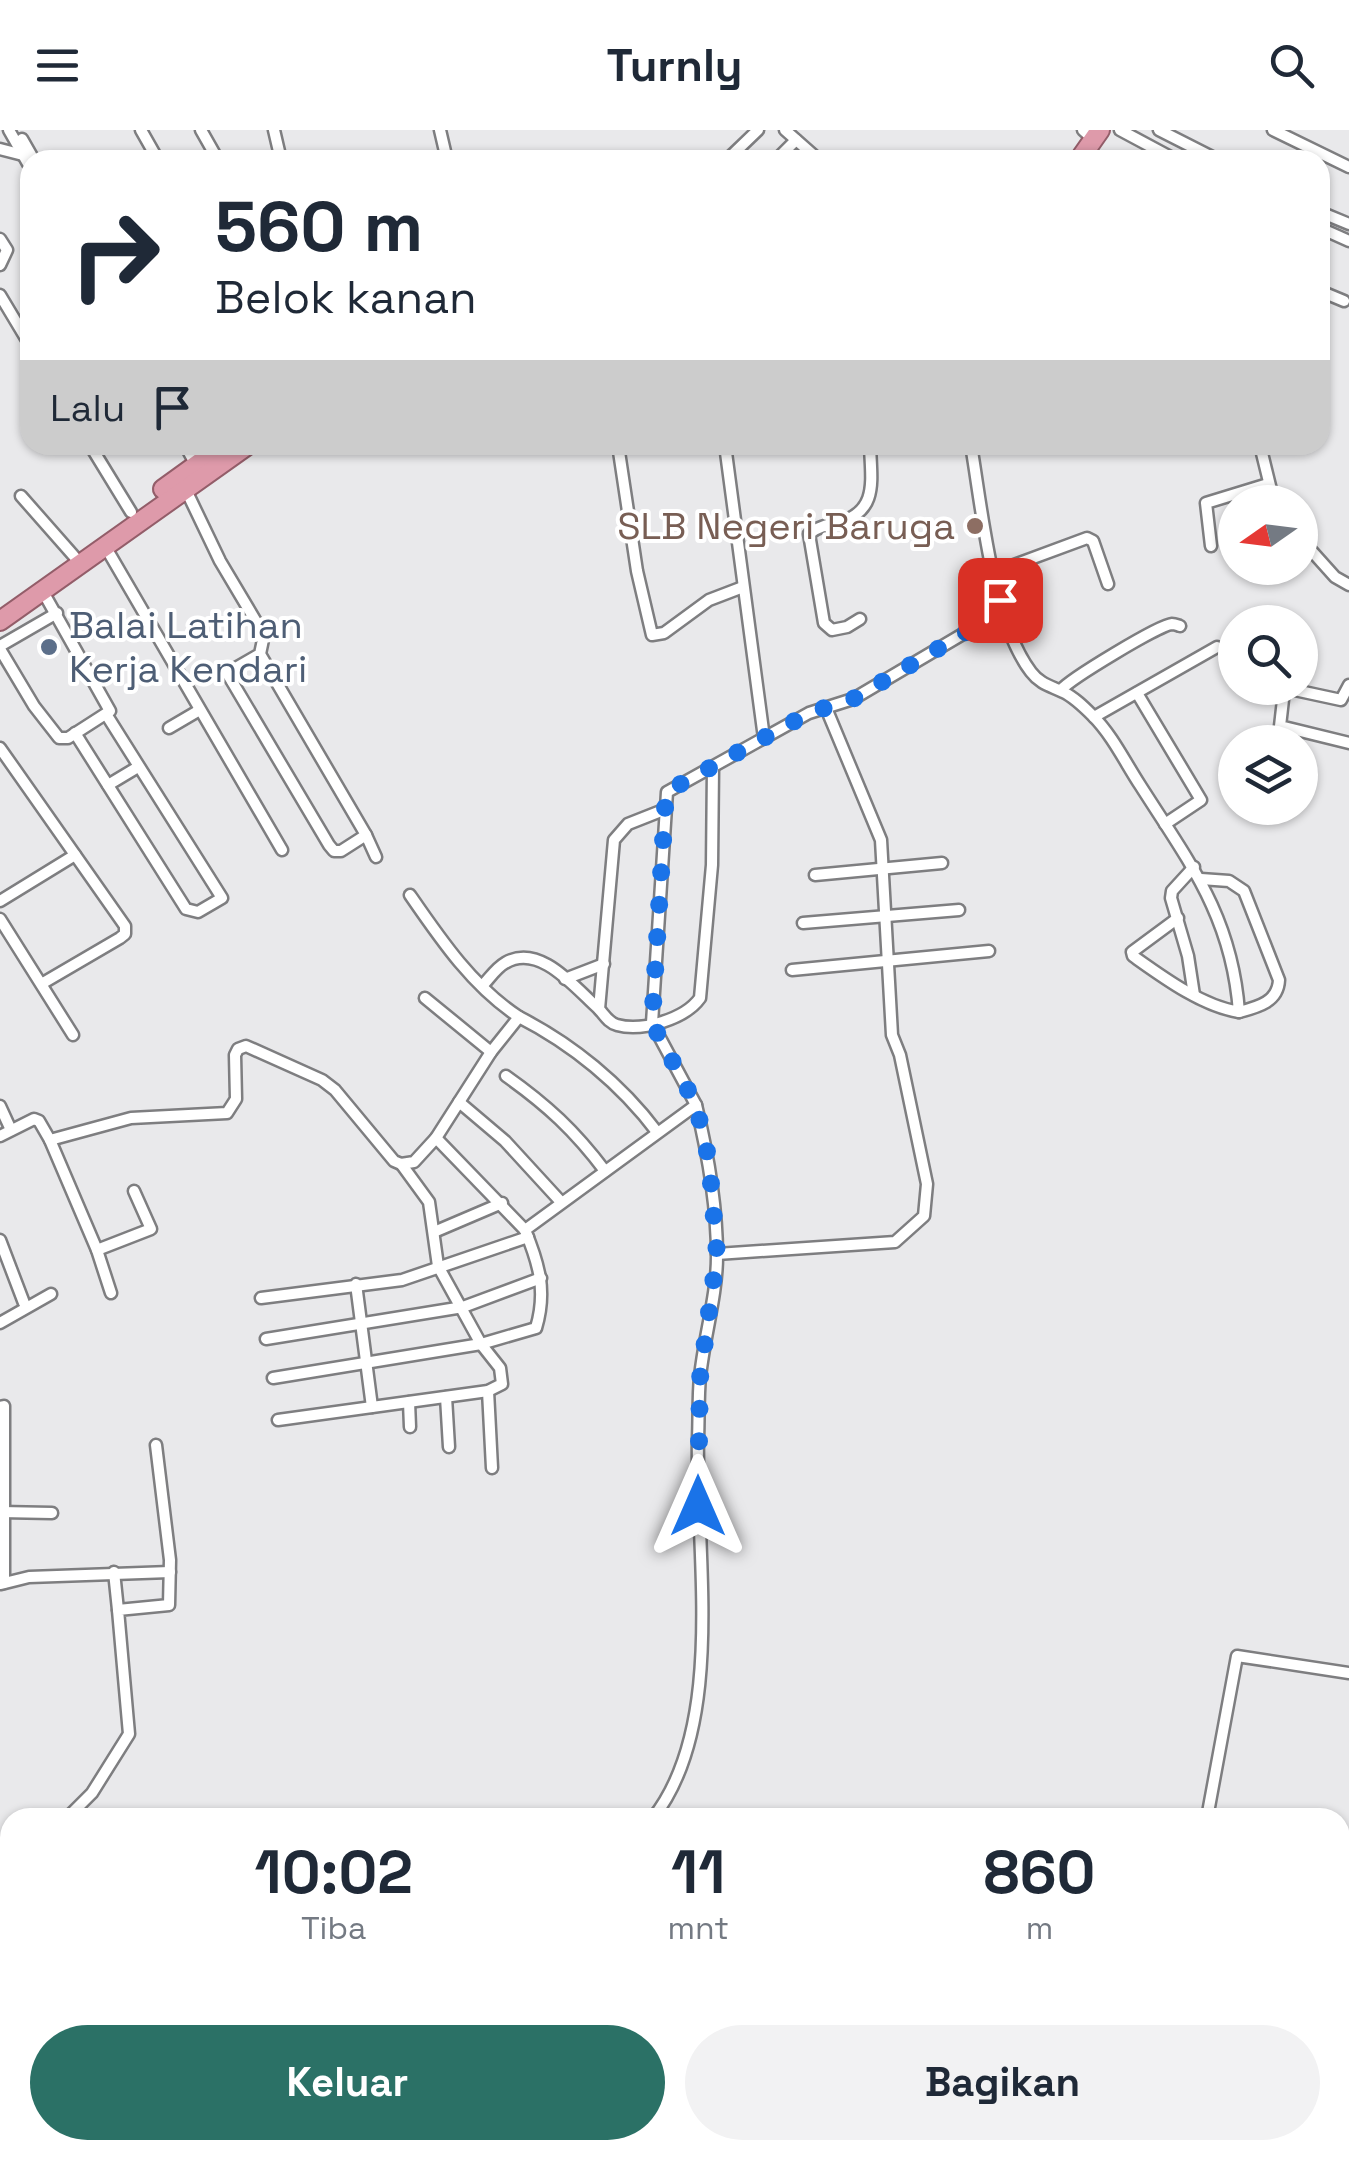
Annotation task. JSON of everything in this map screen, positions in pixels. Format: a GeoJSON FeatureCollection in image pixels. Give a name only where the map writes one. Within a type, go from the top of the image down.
{"type":"FeatureCollection","features":[{"type":"Feature","properties":{"kind":"highway"},"geometry":{"type":"LineString","coordinates":[[1101,150],[1116,130]]}},
{"type":"Feature","properties":{"kind":"highway"},"geometry":{"type":"LineString","coordinates":[[0,606],[104,545],[233,455]]}},
{"type":"Feature","properties":{"kind":"highway"},"geometry":{"type":"LineString","coordinates":[[0,621],[42,590],[197,457]]}},
{"type":"Feature","properties":{"kind":"street"},"geometry":{"type":"LineString","coordinates":[[8,130],[24,150]]}},
{"type":"Feature","properties":{"kind":"street"},"geometry":{"type":"LineString","coordinates":[[737,150],[758,130]]}},
{"type":"Feature","properties":{"kind":"street"},"geometry":{"type":"LineString","coordinates":[[785,130],[808,150]]}},
{"type":"Feature","properties":{"kind":"street"},"geometry":{"type":"LineString","coordinates":[[1116,130],[1156,150]]}},
{"type":"Feature","properties":{"kind":"street"},"geometry":{"type":"LineString","coordinates":[[1159,130],[1198,150]]}},
{"type":"Feature","properties":{"kind":"street"},"geometry":{"type":"LineString","coordinates":[[1273,130],[1314,150]]}},
{"type":"Feature","properties":{"kind":"street"},"geometry":{"type":"LineString","coordinates":[[786,150],[796,140]]}},
{"type":"Feature","properties":{"kind":"street"},"geometry":{"type":"LineString","coordinates":[[0,240],[7,250],[0,265]]}},
{"type":"Feature","properties":{"kind":"street"},"geometry":{"type":"LineString","coordinates":[[1346,302],[1349,290]]}},
{"type":"Feature","properties":{"kind":"street"},"geometry":{"type":"LineString","coordinates":[[0,295],[20,329]]}},
{"type":"Feature","properties":{"kind":"street"},"geometry":{"type":"LineString","coordinates":[[96,455],[132,512]]}},
{"type":"Feature","properties":{"kind":"street"},"geometry":{"type":"LineString","coordinates":[[620,455],[637,571],[652,635],[664,633],[708,600],[743,588]]}},
{"type":"Feature","properties":{"kind":"street"},"geometry":{"type":"LineString","coordinates":[[726,455],[764,738]]}},
{"type":"Feature","properties":{"kind":"street"},"geometry":{"type":"LineString","coordinates":[[860,619],[840,630],[832,630],[824,623],[809,534],[815,528],[853,518],[864,509],[870,486],[870,455]]}},
{"type":"Feature","properties":{"kind":"street"},"geometry":{"type":"LineString","coordinates":[[973,455],[1002,607],[1031,672],[1094,717],[1202,879],[1226,942],[1239,1012]]}},
{"type":"Feature","properties":{"kind":"street"},"geometry":{"type":"LineString","coordinates":[[1211,546],[1206,503],[1268,484],[1262,455]]}},
{"type":"Feature","properties":{"kind":"street"},"geometry":{"type":"LineString","coordinates":[[185,488],[220,561],[264,635],[260,654],[376,858]]}},
{"type":"Feature","properties":{"kind":"street"},"geometry":{"type":"LineString","coordinates":[[21,496],[76,558]]}},
{"type":"Feature","properties":{"kind":"street"},"geometry":{"type":"LineString","coordinates":[[995,572],[1087,538],[1093,541],[1108,584]]}},
{"type":"Feature","properties":{"kind":"street"},"geometry":{"type":"LineString","coordinates":[[104,545],[282,850]]}},
{"type":"Feature","properties":{"kind":"street"},"geometry":{"type":"LineString","coordinates":[[1318,558],[1349,585]]}},
{"type":"Feature","properties":{"kind":"street"},"geometry":{"type":"LineString","coordinates":[[42,590],[57,614],[109,706],[106,714],[63,739],[55,735],[0,647],[57,614]]}},
{"type":"Feature","properties":{"kind":"street"},"geometry":{"type":"LineString","coordinates":[[661,1808],[681,1770],[702,1650],[700,1378],[717,1254],[709,1160],[696,1105],[652,1023],[666,792],[809,713],[853,699],[980,625],[1002,607]]}},
{"type":"Feature","properties":{"kind":"street"},"geometry":{"type":"LineString","coordinates":[[1060,690],[1170,624],[1180,626]]}},
{"type":"Feature","properties":{"kind":"street"},"geometry":{"type":"LineString","coordinates":[[1094,717],[1216,647]]}},
{"type":"Feature","properties":{"kind":"street"},"geometry":{"type":"LineString","coordinates":[[260,654],[227,672],[258,727],[334,851],[342,851],[366,835]]}},
{"type":"Feature","properties":{"kind":"street"},"geometry":{"type":"LineString","coordinates":[[1349,685],[1345,700],[1284,691],[1280,726],[1349,743]]}},
{"type":"Feature","properties":{"kind":"street"},"geometry":{"type":"LineString","coordinates":[[1138,693],[1202,800],[1165,824]]}},
{"type":"Feature","properties":{"kind":"street"},"geometry":{"type":"LineString","coordinates":[[717,1254],[895,1242],[924,1216],[927,1184],[900,1055],[892,1035],[880,834],[826,708]]}},
{"type":"Feature","properties":{"kind":"street"},"geometry":{"type":"LineString","coordinates":[[169,728],[198,712]]}},
{"type":"Feature","properties":{"kind":"street"},"geometry":{"type":"LineString","coordinates":[[76,733],[186,909],[198,912],[222,898],[106,714]]}},
{"type":"Feature","properties":{"kind":"street"},"geometry":{"type":"LineString","coordinates":[[0,748],[125,926],[126,934],[42,983]]}},
{"type":"Feature","properties":{"kind":"street"},"geometry":{"type":"LineString","coordinates":[[108,785],[138,767]]}},
{"type":"Feature","properties":{"kind":"street"},"geometry":{"type":"LineString","coordinates":[[482,986],[506,962],[522,958],[540,960],[611,1023],[652,1023],[686,1014],[700,998],[712,866],[713,767]]}},
{"type":"Feature","properties":{"kind":"street"},"geometry":{"type":"LineString","coordinates":[[599,1010],[616,834],[628,824],[666,809]]}},
{"type":"Feature","properties":{"kind":"street"},"geometry":{"type":"LineString","coordinates":[[0,902],[74,855]]}},
{"type":"Feature","properties":{"kind":"street"},"geometry":{"type":"LineString","coordinates":[[816,874],[942,864]]}},
{"type":"Feature","properties":{"kind":"street"},"geometry":{"type":"LineString","coordinates":[[1194,867],[1172,891],[1171,898],[1194,995]]}},
{"type":"Feature","properties":{"kind":"street"},"geometry":{"type":"LineString","coordinates":[[1178,918],[1132,952],[1194,995],[1239,1012],[1270,1001],[1279,988],[1279,980],[1244,892],[1229,881],[1202,879]]}},
{"type":"Feature","properties":{"kind":"street"},"geometry":{"type":"LineString","coordinates":[[410,895],[482,986],[518,1017],[544,1030],[606,1076],[636,1104],[657,1132]]}},
{"type":"Feature","properties":{"kind":"street"},"geometry":{"type":"LineString","coordinates":[[803,922],[959,910]]}},
{"type":"Feature","properties":{"kind":"street"},"geometry":{"type":"LineString","coordinates":[[0,919],[72,1035]]}},
{"type":"Feature","properties":{"kind":"street"},"geometry":{"type":"LineString","coordinates":[[792,970],[989,952]]}},
{"type":"Feature","properties":{"kind":"street"},"geometry":{"type":"LineString","coordinates":[[565,979],[604,964]]}},
{"type":"Feature","properties":{"kind":"street"},"geometry":{"type":"LineString","coordinates":[[426,998],[490,1052]]}},
{"type":"Feature","properties":{"kind":"street"},"geometry":{"type":"LineString","coordinates":[[402,1164],[418,1159],[436,1138],[490,1052],[518,1017]]}},
{"type":"Feature","properties":{"kind":"street"},"geometry":{"type":"LineString","coordinates":[[50,1140],[131,1118],[226,1113],[236,1099],[235,1055],[246,1046],[322,1080],[394,1160],[409,1170],[428,1202],[438,1266],[481,1344],[500,1368],[502,1384],[488,1391],[278,1420]]}},
{"type":"Feature","properties":{"kind":"street"},"geometry":{"type":"LineString","coordinates":[[506,1076],[576,1132],[606,1171]]}},
{"type":"Feature","properties":{"kind":"street"},"geometry":{"type":"LineString","coordinates":[[459,1102],[505,1142],[562,1202]]}},
{"type":"Feature","properties":{"kind":"street"},"geometry":{"type":"LineString","coordinates":[[261,1298],[402,1280],[526,1234],[562,1202],[696,1105]]}},
{"type":"Feature","properties":{"kind":"street"},"geometry":{"type":"LineString","coordinates":[[0,1106],[6,1133],[39,1121],[97,1250],[111,1293]]}},
{"type":"Feature","properties":{"kind":"street"},"geometry":{"type":"LineString","coordinates":[[273,1378],[481,1344],[536,1328],[542,1308],[541,1278],[526,1234],[502,1203],[436,1138]]}},
{"type":"Feature","properties":{"kind":"street"},"geometry":{"type":"LineString","coordinates":[[97,1250],[151,1229],[134,1190]]}},
{"type":"Feature","properties":{"kind":"street"},"geometry":{"type":"LineString","coordinates":[[434,1232],[502,1203]]}},
{"type":"Feature","properties":{"kind":"street"},"geometry":{"type":"LineString","coordinates":[[0,1241],[24,1302]]}},
{"type":"Feature","properties":{"kind":"street"},"geometry":{"type":"LineString","coordinates":[[266,1339],[462,1307],[541,1278]]}},
{"type":"Feature","properties":{"kind":"street"},"geometry":{"type":"LineString","coordinates":[[356,1284],[372,1407]]}},
{"type":"Feature","properties":{"kind":"street"},"geometry":{"type":"LineString","coordinates":[[0,1322],[51,1294]]}},
{"type":"Feature","properties":{"kind":"street"},"geometry":{"type":"LineString","coordinates":[[488,1391],[492,1468]]}},
{"type":"Feature","properties":{"kind":"street"},"geometry":{"type":"LineString","coordinates":[[446,1397],[449,1447]]}},
{"type":"Feature","properties":{"kind":"street"},"geometry":{"type":"LineString","coordinates":[[409,1402],[410,1427]]}},
{"type":"Feature","properties":{"kind":"street"},"geometry":{"type":"LineString","coordinates":[[0,1407],[4,1406],[2,1584],[29,1577],[170,1572]]}},
{"type":"Feature","properties":{"kind":"street"},"geometry":{"type":"LineString","coordinates":[[118,1610],[169,1606],[170,1572],[156,1445]]}},
{"type":"Feature","properties":{"kind":"street"},"geometry":{"type":"LineString","coordinates":[[2,1512],[52,1513]]}},
{"type":"Feature","properties":{"kind":"street"},"geometry":{"type":"LineString","coordinates":[[77,1808],[92,1793],[129,1734],[114,1572]]}},
{"type":"Feature","properties":{"kind":"street"},"geometry":{"type":"LineString","coordinates":[[1209,1808],[1237,1656],[1349,1672]]}},
{"type":"Feature","properties":{"kind":"place","name":"SLB Negeri Baruga"},"geometry":{"type":"Point","coordinates":[975,526]}},
{"type":"Feature","properties":{"kind":"place","name":"Balai Latihan Kerja Kendari"},"geometry":{"type":"Point","coordinates":[49,647]}},
{"type":"Feature","properties":{"kind":"route"},"geometry":{"type":"LineString","coordinates":[[698,1506],[700,1378],[717,1254],[709,1160],[696,1105],[652,1023],[666,792],[809,713],[853,699],[990,618],[1002,607],[1000,600]]}}]}
